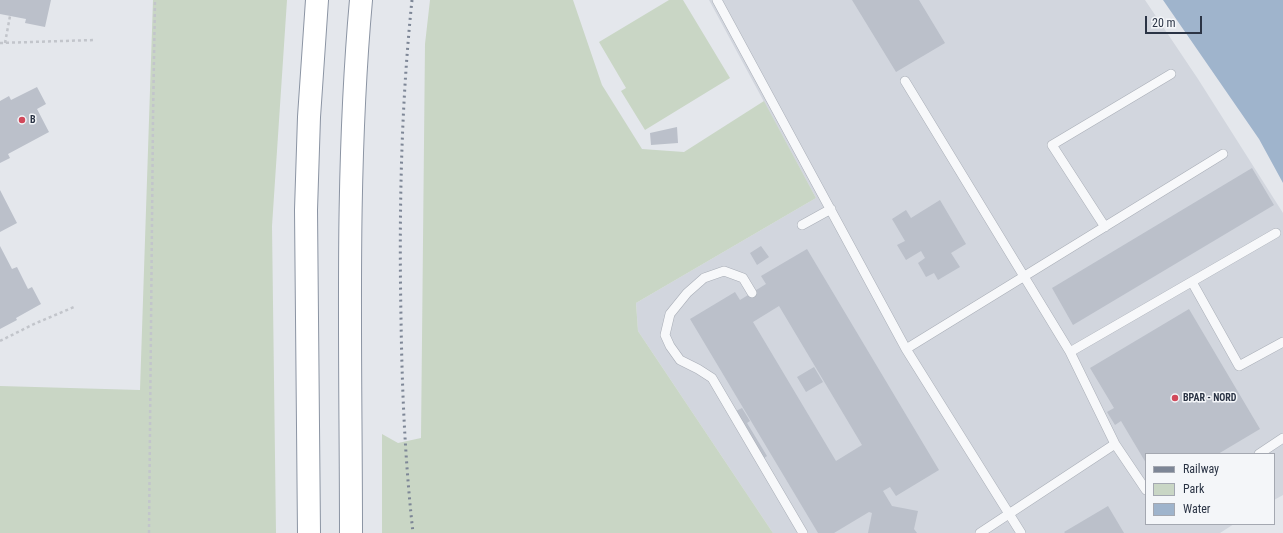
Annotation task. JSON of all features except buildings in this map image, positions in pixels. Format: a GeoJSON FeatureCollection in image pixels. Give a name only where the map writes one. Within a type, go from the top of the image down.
{"type":"FeatureCollection","features":[{"type":"Feature","properties":{"kind":"highway"},"geometry":{"type":"LineString","coordinates":[[309,533],[306,210],[309,117],[317,0]]}},
{"type":"Feature","properties":{"kind":"highway"},"geometry":{"type":"LineString","coordinates":[[352,533],[351,194],[354,94],[361,0]]}},
{"type":"Feature","properties":{"kind":"lane"},"geometry":{"type":"LineString","coordinates":[[717,0],[906,349],[1021,533]]}},
{"type":"Feature","properties":{"kind":"lane"},"geometry":{"type":"LineString","coordinates":[[1105,227],[1052,145],[1171,74]]}},
{"type":"Feature","properties":{"kind":"lane"},"geometry":{"type":"LineString","coordinates":[[905,81],[1070,352],[1115,444],[1145,489]]}},
{"type":"Feature","properties":{"kind":"lane"},"geometry":{"type":"LineString","coordinates":[[906,349],[1223,154]]}},
{"type":"Feature","properties":{"kind":"lane"},"geometry":{"type":"LineString","coordinates":[[802,225],[831,209]]}},
{"type":"Feature","properties":{"kind":"lane"},"geometry":{"type":"LineString","coordinates":[[1070,352],[1276,234]]}},
{"type":"Feature","properties":{"kind":"lane"},"geometry":{"type":"LineString","coordinates":[[752,293],[743,278],[724,272],[704,278],[687,293],[670,314],[665,335],[670,346],[680,360],[712,378],[803,533]]}},
{"type":"Feature","properties":{"kind":"lane"},"geometry":{"type":"LineString","coordinates":[[1192,282],[1239,366],[1283,342]]}},
{"type":"Feature","properties":{"kind":"lane"},"geometry":{"type":"LineString","coordinates":[[1260,453],[1283,438]]}},
{"type":"Feature","properties":{"kind":"lane"},"geometry":{"type":"LineString","coordinates":[[980,533],[1115,444]]}},
{"type":"Feature","properties":{"kind":"path"},"geometry":{"type":"LineString","coordinates":[[149,533],[155,0]]}},
{"type":"Feature","properties":{"kind":"path"},"geometry":{"type":"LineString","coordinates":[[5,43],[10,16]]}},
{"type":"Feature","properties":{"kind":"path"},"geometry":{"type":"LineString","coordinates":[[0,43],[94,40]]}},
{"type":"Feature","properties":{"kind":"path"},"geometry":{"type":"LineString","coordinates":[[0,341],[34,324],[74,307]]}},
{"type":"Feature","properties":{"kind":"shaded area"},"geometry":{"type":"Polygon","coordinates":[[[709,0],[1145,0],[1198,79],[1283,213],[1283,495],[1275,499],[1275,453],[1145,453],[1145,525],[1232,525],[1220,533],[773,533],[638,331],[636,303],[816,198],[709,0]]]}},
{"type":"Feature","properties":{"kind":"green space"},"geometry":{"type":"Polygon","coordinates":[[[153,0],[287,0],[272,226],[276,533],[0,533],[0,386],[140,390],[153,0]]]}},
{"type":"Feature","properties":{"kind":"green space"},"geometry":{"type":"Polygon","coordinates":[[[430,0],[573,0],[602,85],[642,149],[684,152],[764,101],[816,198],[636,303],[638,331],[773,533],[382,533],[382,434],[398,443],[421,438],[425,44],[430,0]]]}},
{"type":"Feature","properties":{"kind":"green space"},"geometry":{"type":"Polygon","coordinates":[[[669,0],[683,0],[730,78],[645,130],[621,91],[626,88],[599,42],[669,0]]]}},
{"type":"Feature","properties":{"kind":"water"},"geometry":{"type":"Polygon","coordinates":[[[1163,0],[1283,0],[1283,183],[1259,139],[1163,0]]]}},
{"type":"Feature","properties":{"kind":"railway"},"geometry":{"type":"LineString","coordinates":[[412,0],[403,119],[400,238],[403,399],[413,533]]}},
{"type":"Feature","properties":{"kind":"place","name":"B"},"geometry":{"type":"Point","coordinates":[22,120]}},
{"type":"Feature","properties":{"kind":"place","name":"BPAR - NORD"},"geometry":{"type":"Point","coordinates":[1175,398]}}]}
